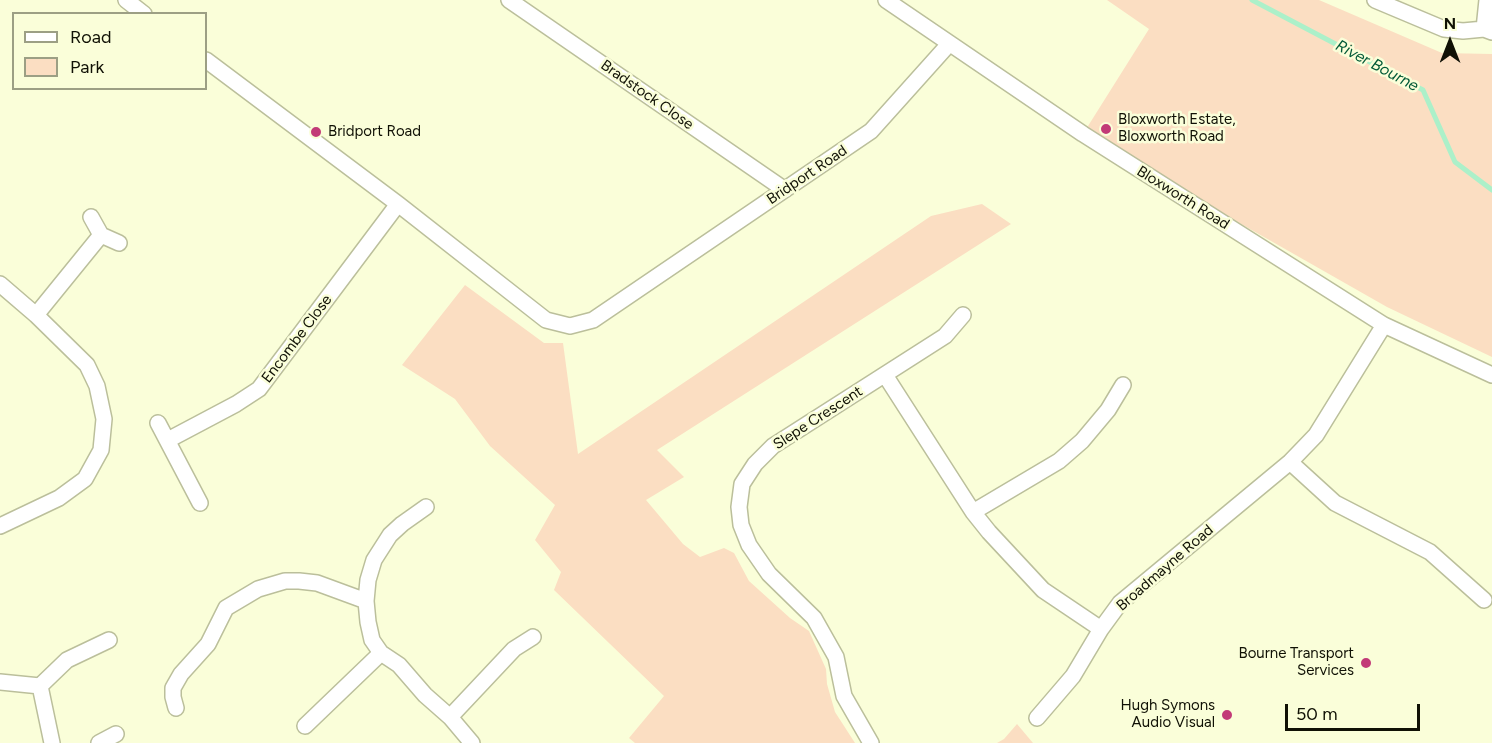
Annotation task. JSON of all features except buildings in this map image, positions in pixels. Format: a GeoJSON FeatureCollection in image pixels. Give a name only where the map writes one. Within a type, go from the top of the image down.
{"type":"FeatureCollection","features":[{"type":"Feature","properties":{"kind":"street"},"geometry":{"type":"LineString","coordinates":[[126,0],[141,12]]}},
{"type":"Feature","properties":{"kind":"street","name":"Bradstock Close"},"geometry":{"type":"LineString","coordinates":[[509,0],[785,190]]}},
{"type":"Feature","properties":{"kind":"street","name":"Bloxworth Road"},"geometry":{"type":"LineString","coordinates":[[886,0],[1083,134],[1384,325],[1492,375]]}},
{"type":"Feature","properties":{"kind":"street"},"geometry":{"type":"LineString","coordinates":[[1375,0],[1444,29],[1463,31],[1488,30],[1484,15],[1487,0]]}},
{"type":"Feature","properties":{"kind":"street","name":"Bridport Road"},"geometry":{"type":"LineString","coordinates":[[207,61],[398,204],[546,320],[570,326],[593,320],[871,131],[949,44]]}},
{"type":"Feature","properties":{"kind":"street","name":"Encombe Close"},"geometry":{"type":"LineString","coordinates":[[168,440],[236,404],[259,389],[398,204]]}},
{"type":"Feature","properties":{"kind":"street"},"geometry":{"type":"LineString","coordinates":[[92,218],[101,235],[119,243]]}},
{"type":"Feature","properties":{"kind":"street"},"geometry":{"type":"LineString","coordinates":[[36,315],[101,235]]}},
{"type":"Feature","properties":{"kind":"street"},"geometry":{"type":"LineString","coordinates":[[0,284],[36,315],[87,365],[93,375],[102,403],[104,437],[97,461],[85,479],[59,498],[0,526]]}},
{"type":"Feature","properties":{"kind":"street","name":"Slepe Crescent"},"geometry":{"type":"LineString","coordinates":[[871,743],[844,696],[836,657],[814,618],[769,574],[749,545],[741,525],[739,507],[742,484],[755,464],[773,446],[945,336],[963,315]]}},
{"type":"Feature","properties":{"kind":"street","name":"Broadmayne Road"},"geometry":{"type":"LineString","coordinates":[[1037,718],[1073,676],[1101,629],[1120,603],[1290,462],[1316,435],[1384,325]]}},
{"type":"Feature","properties":{"kind":"street"},"geometry":{"type":"LineString","coordinates":[[885,375],[973,512],[989,532],[1043,590],[1101,629]]}},
{"type":"Feature","properties":{"kind":"street"},"geometry":{"type":"LineString","coordinates":[[973,512],[1059,461],[1082,441],[1108,410],[1123,385]]}},
{"type":"Feature","properties":{"kind":"street"},"geometry":{"type":"LineString","coordinates":[[158,423],[200,503]]}},
{"type":"Feature","properties":{"kind":"street"},"geometry":{"type":"LineString","coordinates":[[1290,462],[1335,503],[1430,552],[1484,600]]}},
{"type":"Feature","properties":{"kind":"street"},"geometry":{"type":"LineString","coordinates":[[426,507],[387,538],[374,560],[368,580],[366,601],[372,640],[381,653],[399,665],[472,743]]}},
{"type":"Feature","properties":{"kind":"street"},"geometry":{"type":"LineString","coordinates":[[176,708],[173,688],[181,674],[208,644],[226,608],[258,590],[285,581],[317,583],[366,601]]}},
{"type":"Feature","properties":{"kind":"street"},"geometry":{"type":"LineString","coordinates":[[450,717],[514,649],[532,637]]}},
{"type":"Feature","properties":{"kind":"street"},"geometry":{"type":"LineString","coordinates":[[0,682],[40,686],[67,660],[109,640]]}},
{"type":"Feature","properties":{"kind":"street"},"geometry":{"type":"LineString","coordinates":[[305,726],[381,653]]}},
{"type":"Feature","properties":{"kind":"street"},"geometry":{"type":"LineString","coordinates":[[40,686],[52,743]]}},
{"type":"Feature","properties":{"kind":"street"},"geometry":{"type":"LineString","coordinates":[[99,743],[116,734]]}},
{"type":"Feature","properties":{"kind":"green space"},"geometry":{"type":"Polygon","coordinates":[[[1107,0],[1319,0],[1442,53],[1492,54],[1492,357],[1387,307],[1083,134],[1149,29],[1107,0]]]}},
{"type":"Feature","properties":{"kind":"green space"},"geometry":{"type":"Polygon","coordinates":[[[982,204],[1011,224],[657,450],[684,477],[646,500],[683,544],[700,557],[724,548],[734,553],[749,581],[790,618],[809,631],[826,669],[827,684],[835,712],[855,743],[635,743],[629,738],[664,696],[554,590],[561,572],[535,540],[555,505],[490,446],[455,399],[402,365],[465,285],[544,343],[563,343],[578,454],[931,216],[982,204]]]}},
{"type":"Feature","properties":{"kind":"green space"},"geometry":{"type":"Polygon","coordinates":[[[1017,724],[1033,743],[997,743],[1004,739],[1017,724]]]}},
{"type":"Feature","properties":{"kind":"waterway","name":"River Bourne"},"geometry":{"type":"LineString","coordinates":[[1252,0],[1423,90],[1455,162],[1492,190]]}},
{"type":"Feature","properties":{"kind":"place","name":"Bloxworth Estate, Bloxworth Road"},"geometry":{"type":"Point","coordinates":[1106,129]}},
{"type":"Feature","properties":{"kind":"place","name":"Bridport Road"},"geometry":{"type":"Point","coordinates":[316,132]}},
{"type":"Feature","properties":{"kind":"place","name":"Bourne Transport Services"},"geometry":{"type":"Point","coordinates":[1366,663]}},
{"type":"Feature","properties":{"kind":"place","name":"Hugh Symons Audio Visual"},"geometry":{"type":"Point","coordinates":[1227,715]}}]}
